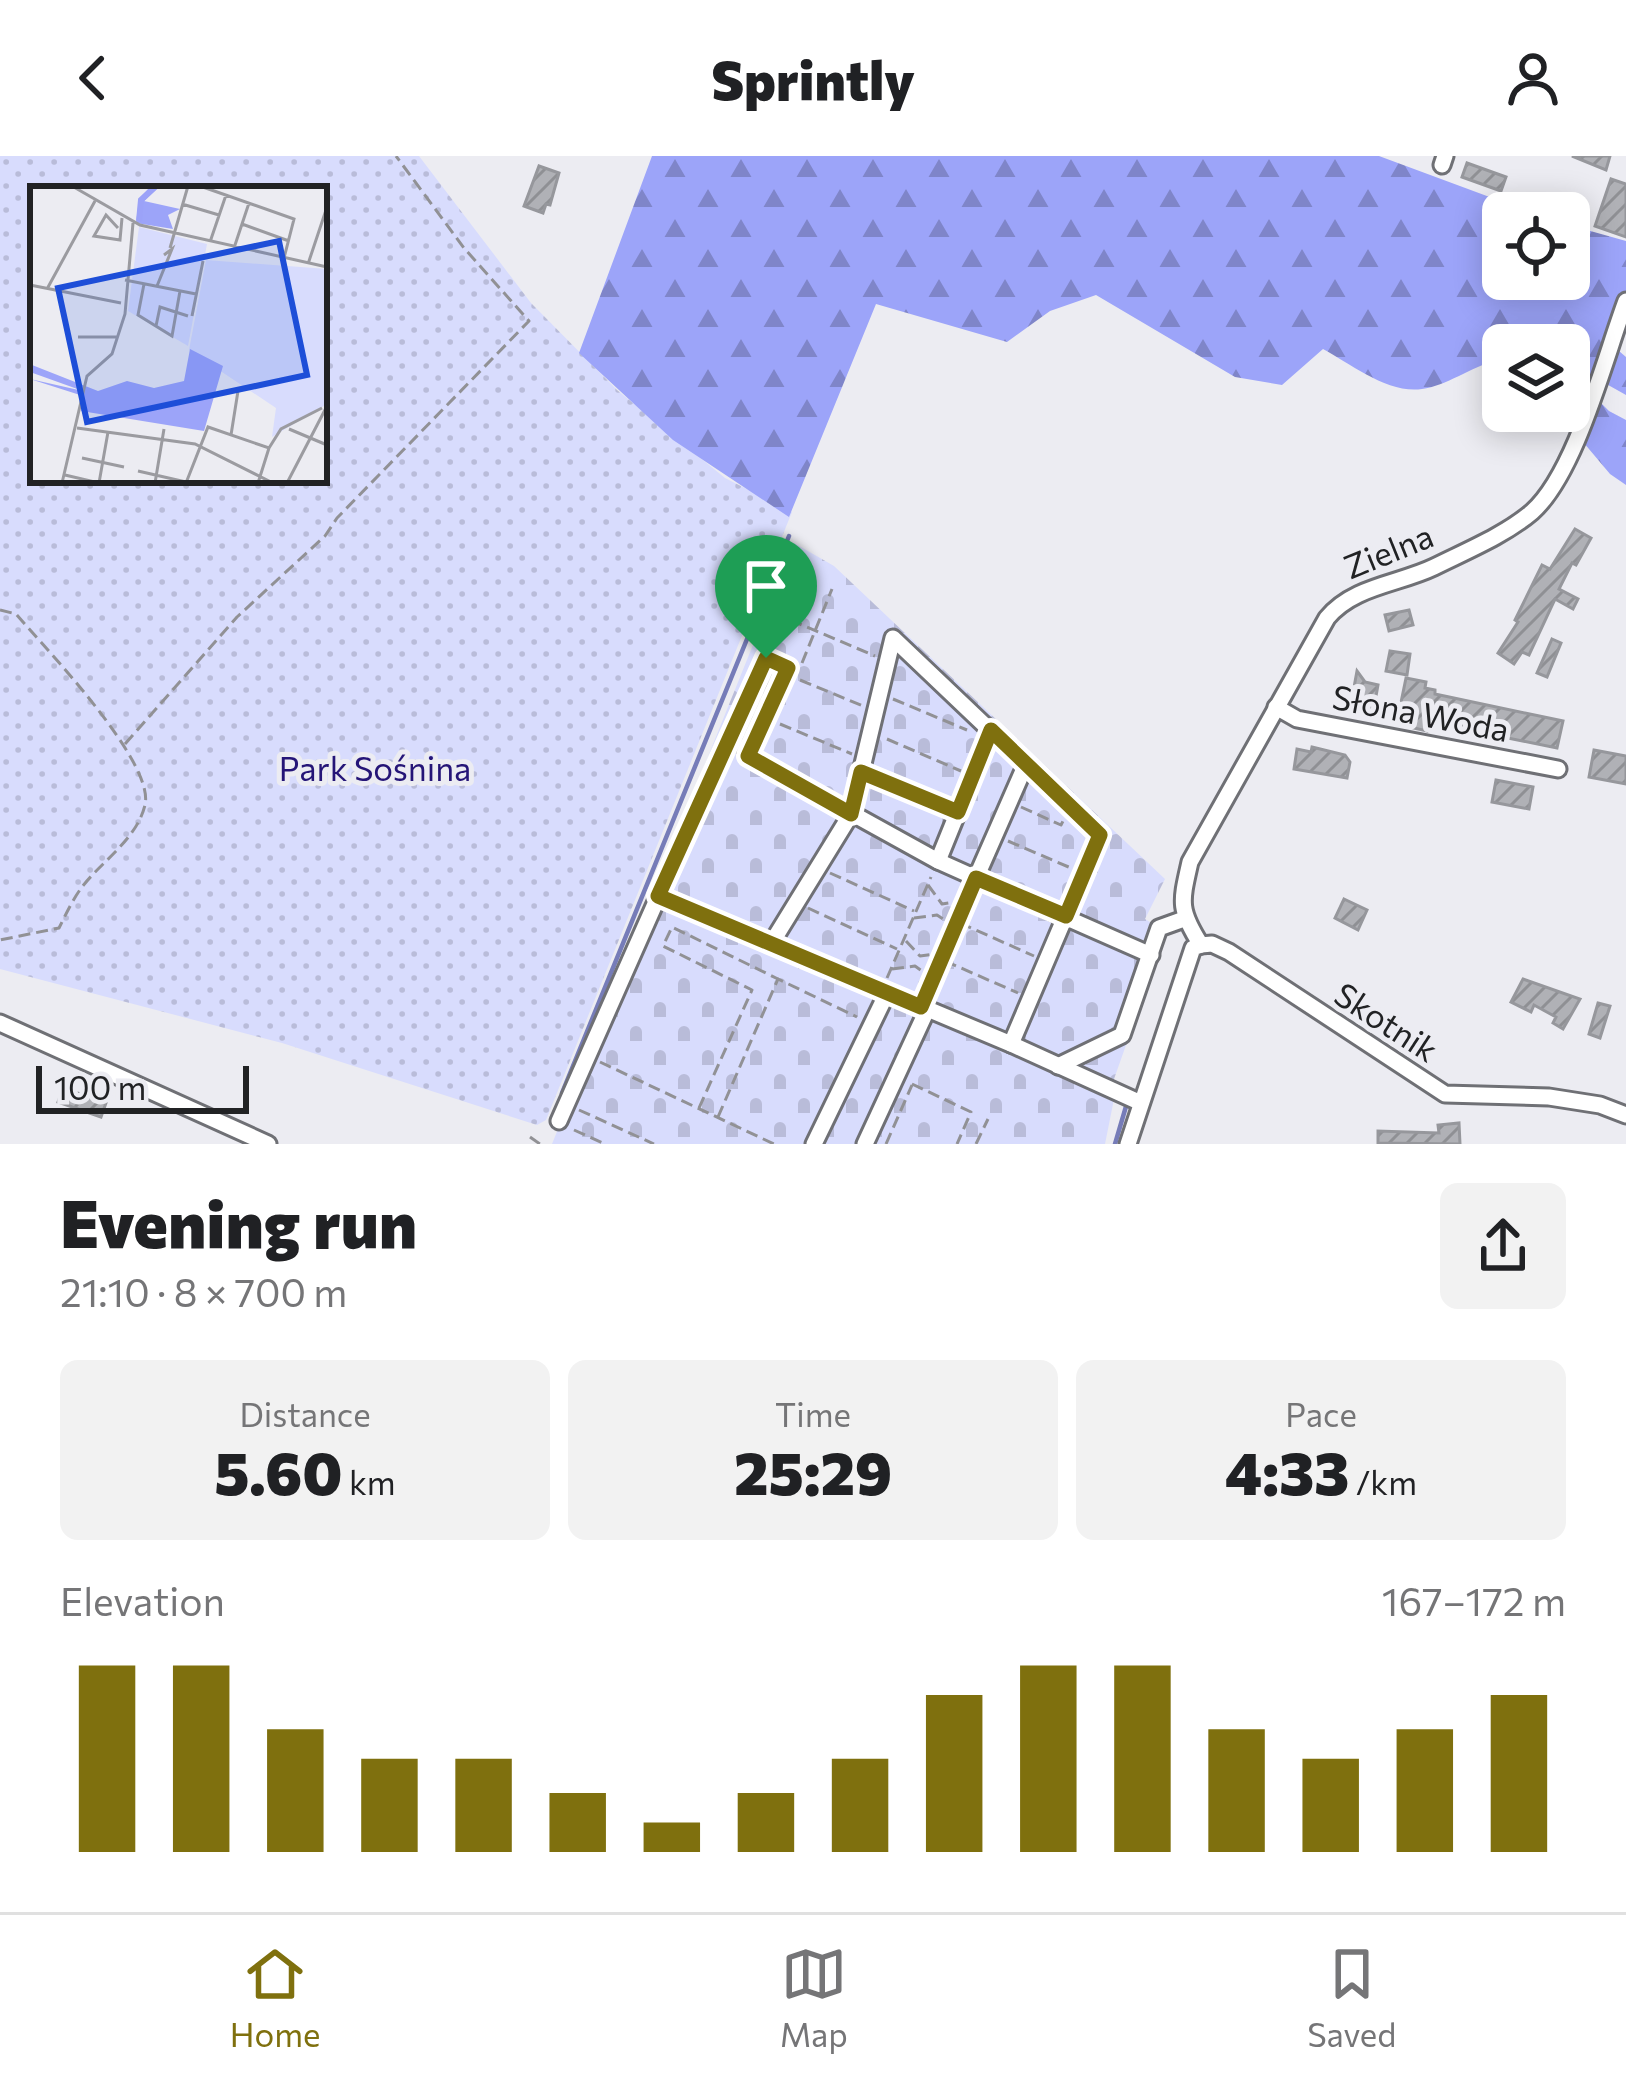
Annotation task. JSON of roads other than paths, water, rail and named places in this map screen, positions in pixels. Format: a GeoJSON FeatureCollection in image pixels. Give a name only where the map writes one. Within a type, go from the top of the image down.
{"type":"FeatureCollection","features":[{"type":"Feature","properties":{"kind":"street","name":"Zielna"},"geometry":{"type":"LineString","coordinates":[[1184,919],[1180,904],[1190,862],[1340,602],[1432,568],[1535,510],[1556,481],[1595,398],[1626,301]]}},
{"type":"Feature","properties":{"kind":"street"},"geometry":{"type":"LineString","coordinates":[[771,944],[851,814],[893,638],[1100,835],[1011,1044]]}},
{"type":"Feature","properties":{"kind":"street","name":"Słona Woda"},"geometry":{"type":"LineString","coordinates":[[1276,707],[1297,719],[1558,769]]}},
{"type":"Feature","properties":{"kind":"street"},"geometry":{"type":"LineString","coordinates":[[938,861],[990,735]]}},
{"type":"Feature","properties":{"kind":"street"},"geometry":{"type":"LineString","coordinates":[[561,1123],[724,748]]}},
{"type":"Feature","properties":{"kind":"street"},"geometry":{"type":"LineString","coordinates":[[748,756],[938,861],[1151,955]]}},
{"type":"Feature","properties":{"kind":"street"},"geometry":{"type":"LineString","coordinates":[[976,878],[1026,764]]}},
{"type":"Feature","properties":{"kind":"street"},"geometry":{"type":"LineString","coordinates":[[658,896],[1141,1103]]}},
{"type":"Feature","properties":{"kind":"street"},"geometry":{"type":"LineString","coordinates":[[1058,1066],[1122,1035],[1159,928],[1184,919],[1201,945],[1193,948],[1128,1144]]}},
{"type":"Feature","properties":{"kind":"street","name":"Skotnik"},"geometry":{"type":"LineString","coordinates":[[1201,945],[1212,944],[1229,952],[1445,1094],[1549,1096],[1626,1115]]}},
{"type":"Feature","properties":{"kind":"street"},"geometry":{"type":"LineString","coordinates":[[814,1144],[884,992]]}},
{"type":"Feature","properties":{"kind":"street"},"geometry":{"type":"LineString","coordinates":[[865,1144],[904,1081],[924,1008]]}},
{"type":"Feature","properties":{"kind":"street"},"geometry":{"type":"LineString","coordinates":[[0,1023],[268,1144]]}},
{"type":"Feature","properties":{"kind":"waterway"},"geometry":{"type":"LineString","coordinates":[[562,1093],[789,536]]}},
{"type":"Feature","properties":{"kind":"waterway"},"geometry":{"type":"LineString","coordinates":[[1115,1144],[1127,1103]]}},
{"type":"Feature","properties":{"kind":"park label","name":"Park Sośnina"},"geometry":{"type":"Point","coordinates":[375,767]}}]}
